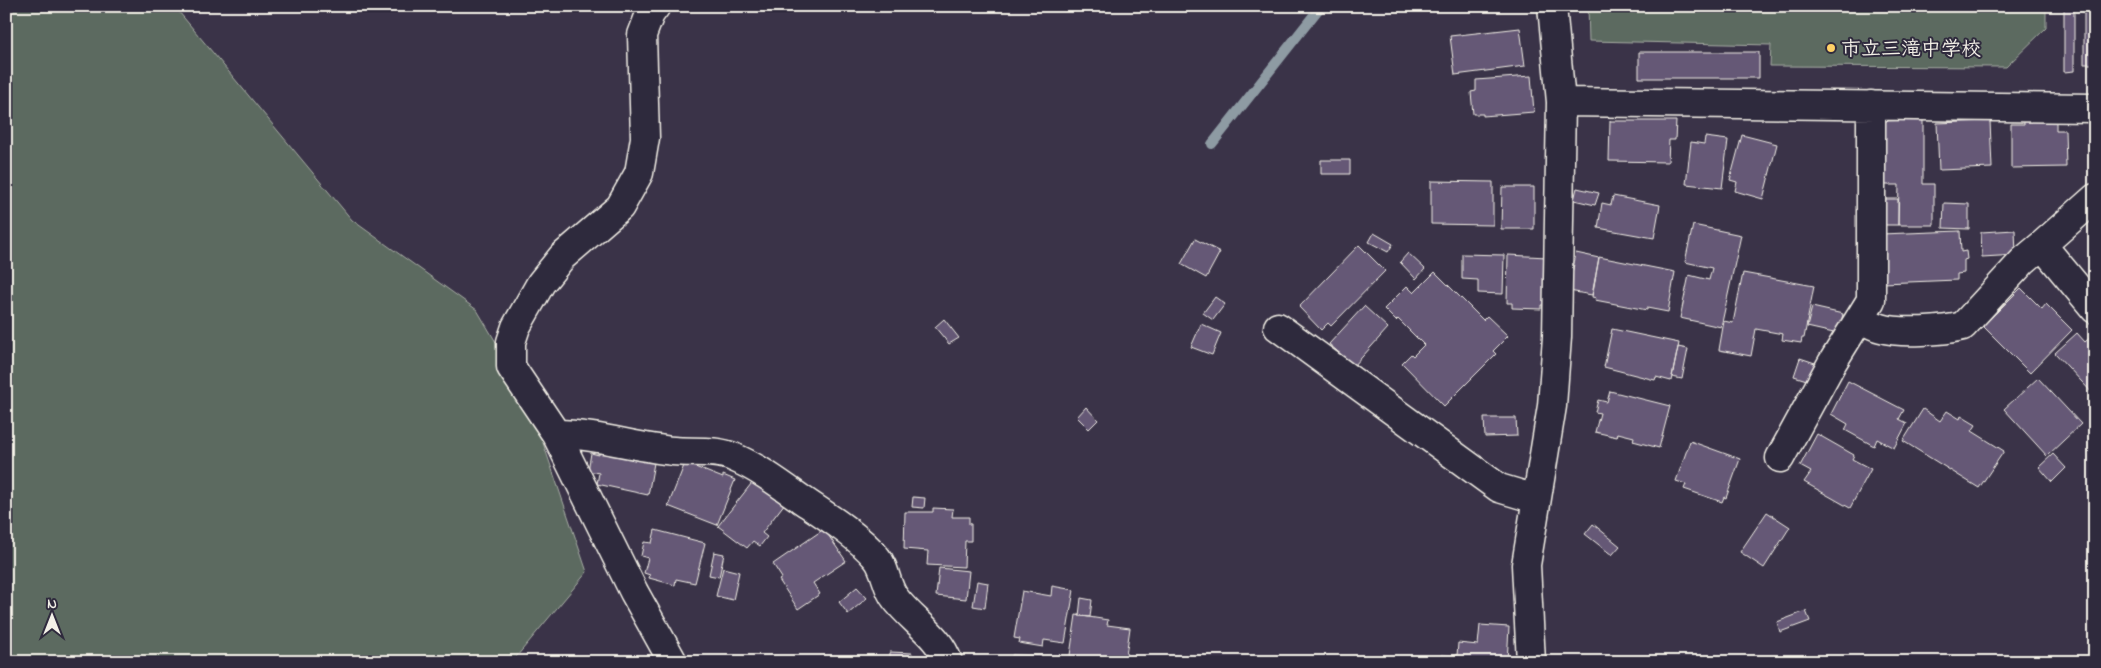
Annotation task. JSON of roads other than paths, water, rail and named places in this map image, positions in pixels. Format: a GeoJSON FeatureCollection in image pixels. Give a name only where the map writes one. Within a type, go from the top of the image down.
{"type":"FeatureCollection","features":[{"type":"Feature","properties":{"kind":"street"},"geometry":{"type":"LineString","coordinates":[[656,6],[650,14],[642,35],[645,138],[639,173],[620,207],[553,266],[524,314],[511,342],[511,367],[556,434],[634,592],[674,662]]}},
{"type":"Feature","properties":{"kind":"street"},"geometry":{"type":"LineString","coordinates":[[1531,662],[1526,565],[1552,406],[1555,373],[1561,102],[1552,6]]}},
{"type":"Feature","properties":{"kind":"street"},"geometry":{"type":"LineString","coordinates":[[1561,102],[2095,108]]}},
{"type":"Feature","properties":{"kind":"street"},"geometry":{"type":"LineString","coordinates":[[1780,458],[1832,363],[1871,300],[1871,105]]}},
{"type":"Feature","properties":{"kind":"street"},"geometry":{"type":"LineString","coordinates":[[1860,318],[1877,327],[1899,331],[1953,329],[1963,326],[2023,261],[2095,198]]}},
{"type":"Feature","properties":{"kind":"street"},"geometry":{"type":"LineString","coordinates":[[2042,245],[2095,309]]}},
{"type":"Feature","properties":{"kind":"street"},"geometry":{"type":"LineString","coordinates":[[1278,327],[1499,488],[1536,499]]}},
{"type":"Feature","properties":{"kind":"street"},"geometry":{"type":"LineString","coordinates":[[556,434],[577,434],[674,451],[718,453],[733,456],[836,523],[878,558],[893,596],[906,613],[939,644],[948,662]]}},
{"type":"Feature","properties":{"kind":"waterway"},"geometry":{"type":"LineString","coordinates":[[1212,144],[1321,6]]}},
{"type":"Feature","properties":{"kind":"place","name":"市立三滝中学校"},"geometry":{"type":"Point","coordinates":[1831,48]}}]}
